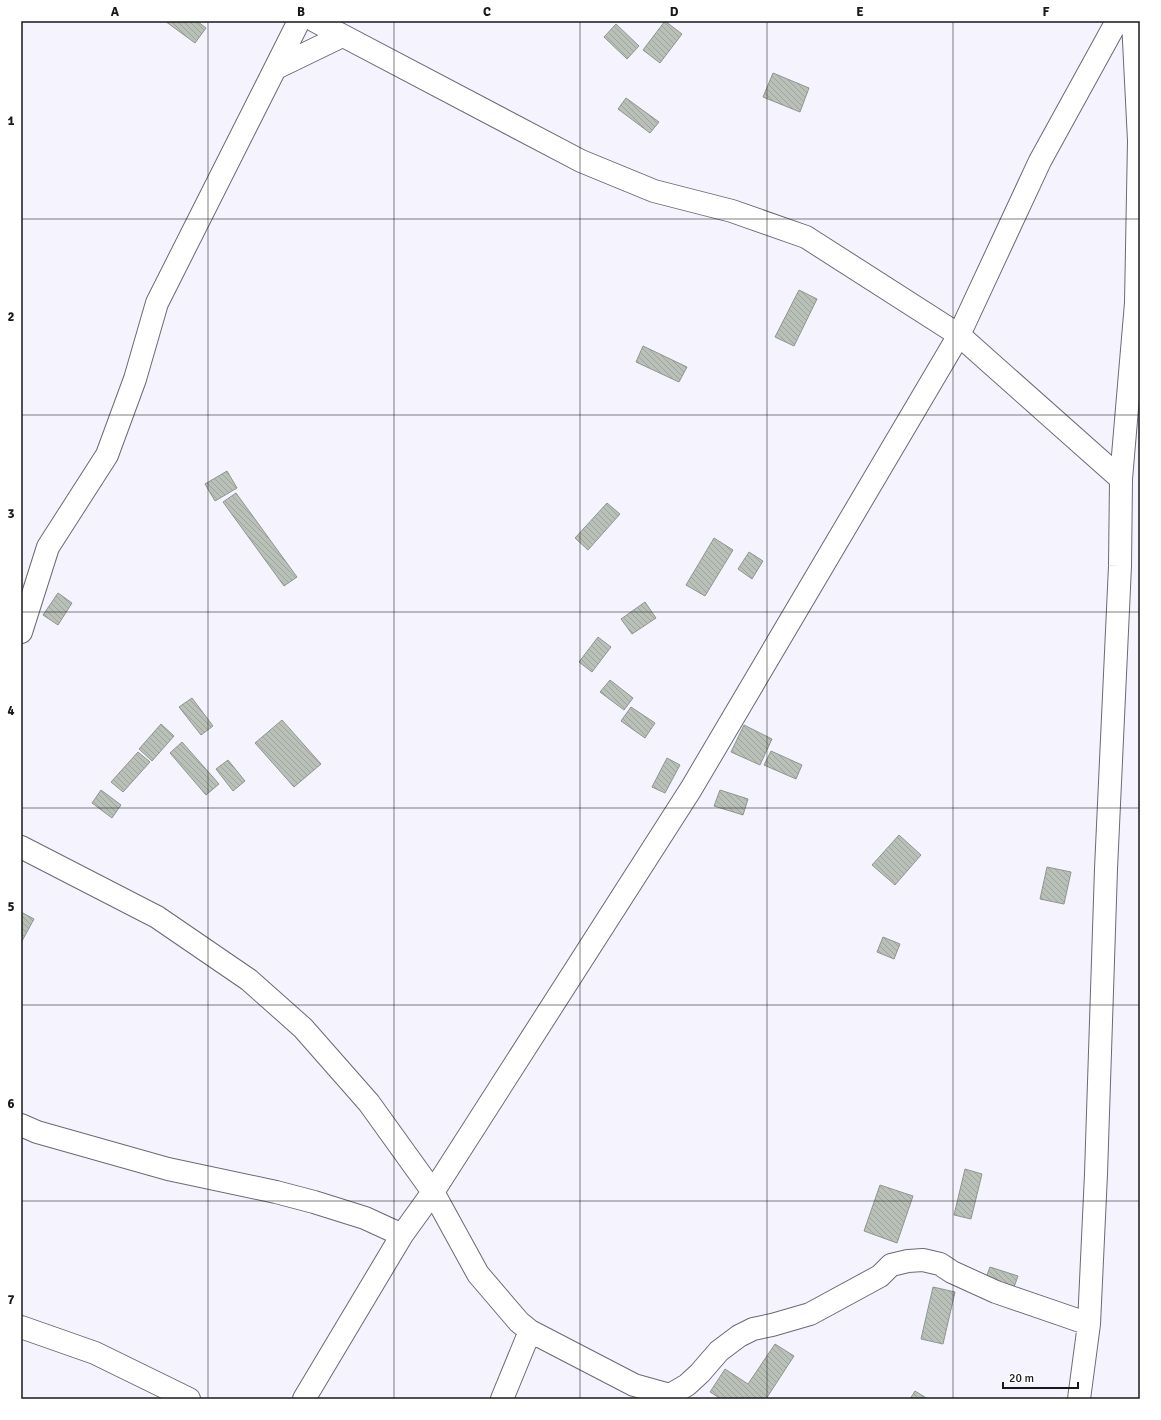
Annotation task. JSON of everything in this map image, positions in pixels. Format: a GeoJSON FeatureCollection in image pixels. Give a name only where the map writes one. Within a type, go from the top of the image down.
{"type":"FeatureCollection","features":[{"type":"Feature","properties":{"kind":"street"},"geometry":{"type":"LineString","coordinates":[[21,632],[48,547],[107,455],[135,379],[157,303],[299,21]]}},
{"type":"Feature","properties":{"kind":"street"},"geometry":{"type":"LineString","coordinates":[[315,21],[581,162],[654,191],[732,211],[806,237],[959,335],[1121,479]]}},
{"type":"Feature","properties":{"kind":"street"},"geometry":{"type":"LineString","coordinates":[[304,1399],[402,1235],[433,1192],[691,789],[959,335],[1040,161],[1117,21]]}},
{"type":"Feature","properties":{"kind":"street"},"geometry":{"type":"LineString","coordinates":[[1079,1399],[1089,1324],[1120,566],[1121,479],[1136,303],[1139,142],[1133,21]]}},
{"type":"Feature","properties":{"kind":"street"},"geometry":{"type":"LineString","coordinates":[[276,68],[342,36]]}},
{"type":"Feature","properties":{"kind":"street"},"geometry":{"type":"LineString","coordinates":[[21,847],[157,917],[249,980],[303,1028],[369,1103],[433,1192],[478,1274],[519,1322],[530,1331],[634,1385],[670,1395],[687,1385],[700,1373],[719,1351],[739,1336],[754,1329],[810,1314],[880,1276],[891,1265],[923,1260],[940,1264],[952,1272],[996,1292],[1089,1324]]}},
{"type":"Feature","properties":{"kind":"street"},"geometry":{"type":"LineString","coordinates":[[21,1126],[37,1132],[168,1169],[276,1192],[314,1202],[365,1218],[402,1235]]}},
{"type":"Feature","properties":{"kind":"street"},"geometry":{"type":"LineString","coordinates":[[21,1326],[95,1353],[188,1399]]}},
{"type":"Feature","properties":{"kind":"street"},"geometry":{"type":"LineString","coordinates":[[502,1399],[530,1331]]}},
{"type":"Feature","properties":{"kind":"building"},"geometry":{"type":"Polygon","coordinates":[[[165,21],[197,21],[206,28],[195,43],[165,21]]]}},
{"type":"Feature","properties":{"kind":"building"},"geometry":{"type":"Polygon","coordinates":[[[665,21],[682,34],[660,63],[643,50],[665,21]]]}},
{"type":"Feature","properties":{"kind":"building"},"geometry":{"type":"Polygon","coordinates":[[[616,24],[639,46],[627,59],[604,37],[616,24]]]}},
{"type":"Feature","properties":{"kind":"building"},"geometry":{"type":"Polygon","coordinates":[[[773,73],[809,88],[800,112],[763,97],[773,73]]]}},
{"type":"Feature","properties":{"kind":"building"},"geometry":{"type":"Polygon","coordinates":[[[626,98],[659,122],[650,133],[618,109],[626,98]]]}},
{"type":"Feature","properties":{"kind":"building"},"geometry":{"type":"Polygon","coordinates":[[[799,290],[817,299],[794,346],[775,337],[799,290]]]}},
{"type":"Feature","properties":{"kind":"building"},"geometry":{"type":"Polygon","coordinates":[[[643,346],[687,367],[679,382],[636,362],[643,346]]]}},
{"type":"Feature","properties":{"kind":"building"},"geometry":{"type":"Polygon","coordinates":[[[227,471],[237,488],[215,501],[205,484],[227,471]]]}},
{"type":"Feature","properties":{"kind":"building"},"geometry":{"type":"Polygon","coordinates":[[[236,493],[297,577],[284,586],[223,502],[236,493]]]}},
{"type":"Feature","properties":{"kind":"building"},"geometry":{"type":"Polygon","coordinates":[[[607,503],[620,514],[588,550],[575,538],[607,503]]]}},
{"type":"Feature","properties":{"kind":"building"},"geometry":{"type":"Polygon","coordinates":[[[714,538],[733,550],[705,596],[686,585],[714,538]]]}},
{"type":"Feature","properties":{"kind":"building"},"geometry":{"type":"Polygon","coordinates":[[[749,552],[763,561],[752,579],[738,569],[749,552]]]}},
{"type":"Feature","properties":{"kind":"building"},"geometry":{"type":"Polygon","coordinates":[[[58,593],[72,603],[58,625],[43,615],[58,593]]]}},
{"type":"Feature","properties":{"kind":"building"},"geometry":{"type":"Polygon","coordinates":[[[645,602],[656,618],[632,634],[621,619],[645,602]]]}},
{"type":"Feature","properties":{"kind":"building"},"geometry":{"type":"Polygon","coordinates":[[[598,637],[611,647],[592,672],[579,662],[598,637]]]}},
{"type":"Feature","properties":{"kind":"building"},"geometry":{"type":"Polygon","coordinates":[[[610,680],[633,698],[624,710],[600,692],[610,680]]]}},
{"type":"Feature","properties":{"kind":"building"},"geometry":{"type":"Polygon","coordinates":[[[192,698],[213,726],[201,735],[179,707],[192,698]]]}},
{"type":"Feature","properties":{"kind":"building"},"geometry":{"type":"Polygon","coordinates":[[[631,707],[655,723],[645,738],[621,721],[631,707]]]}},
{"type":"Feature","properties":{"kind":"building"},"geometry":{"type":"Polygon","coordinates":[[[282,720],[321,764],[294,787],[255,743],[282,720]]]}},
{"type":"Feature","properties":{"kind":"building"},"geometry":{"type":"Polygon","coordinates":[[[161,724],[174,736],[152,761],[139,749],[161,724]]]}},
{"type":"Feature","properties":{"kind":"building"},"geometry":{"type":"Polygon","coordinates":[[[744,725],[772,739],[760,765],[731,752],[744,725]]]}},
{"type":"Feature","properties":{"kind":"building"},"geometry":{"type":"Polygon","coordinates":[[[182,742],[219,784],[206,795],[170,753],[182,742]]]}},
{"type":"Feature","properties":{"kind":"building"},"geometry":{"type":"Polygon","coordinates":[[[771,751],[802,765],[796,779],[764,765],[771,751]]]}},
{"type":"Feature","properties":{"kind":"building"},"geometry":{"type":"Polygon","coordinates":[[[138,752],[150,762],[123,792],[111,782],[138,752]]]}},
{"type":"Feature","properties":{"kind":"building"},"geometry":{"type":"Polygon","coordinates":[[[667,758],[680,765],[665,793],[652,787],[667,758]]]}},
{"type":"Feature","properties":{"kind":"building"},"geometry":{"type":"Polygon","coordinates":[[[228,760],[245,781],[233,791],[216,769],[228,760]]]}},
{"type":"Feature","properties":{"kind":"building"},"geometry":{"type":"Polygon","coordinates":[[[101,790],[121,805],[112,818],[92,803],[101,790]]]}},
{"type":"Feature","properties":{"kind":"building"},"geometry":{"type":"Polygon","coordinates":[[[720,790],[748,799],[743,815],[714,806],[720,790]]]}},
{"type":"Feature","properties":{"kind":"building"},"geometry":{"type":"Polygon","coordinates":[[[899,835],[921,855],[895,885],[872,865],[899,835]]]}},
{"type":"Feature","properties":{"kind":"building"},"geometry":{"type":"Polygon","coordinates":[[[1047,867],[1071,872],[1064,904],[1040,899],[1047,867]]]}},
{"type":"Feature","properties":{"kind":"building"},"geometry":{"type":"Polygon","coordinates":[[[21,912],[34,919],[22,941],[21,941],[21,912]]]}},
{"type":"Feature","properties":{"kind":"building"},"geometry":{"type":"Polygon","coordinates":[[[883,937],[900,944],[894,959],[877,952],[883,937]]]}},
{"type":"Feature","properties":{"kind":"building"},"geometry":{"type":"Polygon","coordinates":[[[965,1169],[982,1174],[971,1219],[954,1215],[965,1169]]]}},
{"type":"Feature","properties":{"kind":"building"},"geometry":{"type":"Polygon","coordinates":[[[880,1185],[913,1196],[897,1243],[864,1231],[880,1185]]]}},
{"type":"Feature","properties":{"kind":"building"},"geometry":{"type":"Polygon","coordinates":[[[990,1267],[1018,1276],[1013,1290],[985,1280],[990,1267]]]}},
{"type":"Feature","properties":{"kind":"building"},"geometry":{"type":"Polygon","coordinates":[[[933,1287],[955,1292],[943,1344],[921,1339],[933,1287]]]}},
{"type":"Feature","properties":{"kind":"building"},"geometry":{"type":"Polygon","coordinates":[[[775,1344],[794,1356],[766,1399],[721,1399],[710,1392],[725,1369],[748,1384],[775,1344]]]}},
{"type":"Feature","properties":{"kind":"building"},"geometry":{"type":"Polygon","coordinates":[[[915,1391],[928,1399],[910,1399],[915,1391]]]}}]}
